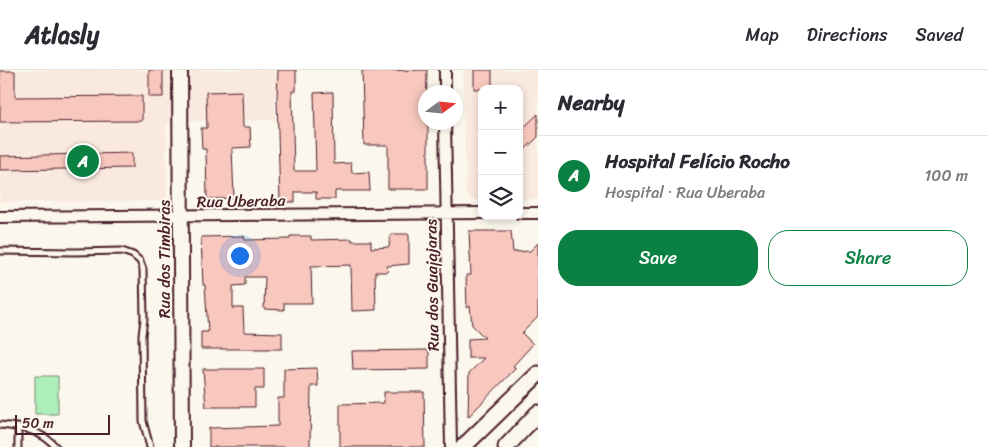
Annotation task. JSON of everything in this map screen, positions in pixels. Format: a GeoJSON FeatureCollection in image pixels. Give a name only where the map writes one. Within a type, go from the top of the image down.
{"type":"FeatureCollection","features":[{"type":"Feature","properties":{"kind":"main road"},"geometry":{"type":"LineString","coordinates":[[463,447],[538,374]]}},
{"type":"Feature","properties":{"kind":"main road"},"geometry":{"type":"LineString","coordinates":[[506,447],[538,413]]}},
{"type":"Feature","properties":{"kind":"street","name":"Rua dos Timbiras"},"geometry":{"type":"LineString","coordinates":[[180,70],[182,447]]}},
{"type":"Feature","properties":{"kind":"street"},"geometry":{"type":"LineString","coordinates":[[445,70],[445,85]]}},
{"type":"Feature","properties":{"kind":"street","name":"Rua dos Guajajaras"},"geometry":{"type":"LineString","coordinates":[[445,130],[451,447]]}},
{"type":"Feature","properties":{"kind":"street","name":"Rua Uberaba"},"geometry":{"type":"LineString","coordinates":[[0,217],[478,213]]}},
{"type":"Feature","properties":{"kind":"street"},"geometry":{"type":"LineString","coordinates":[[523,213],[538,213]]}},
{"type":"Feature","properties":{"kind":"lane"},"geometry":{"type":"LineString","coordinates":[[0,251],[122,251],[133,255],[140,261],[143,269],[144,421],[150,447]]}},
{"type":"Feature","properties":{"kind":"lane"},"geometry":{"type":"LineString","coordinates":[[0,425],[32,430],[44,436],[56,447]]}},
{"type":"Feature","properties":{"kind":"lane"},"geometry":{"type":"LineString","coordinates":[[18,427],[18,447]]}},
{"type":"Feature","properties":{"kind":"shaded area"},"geometry":{"type":"Polygon","coordinates":[[[0,70],[297,70],[298,93],[275,94],[275,120],[171,121],[166,125],[167,198],[164,201],[0,202],[0,70]]]}},
{"type":"Feature","properties":{"kind":"shaded area"},"geometry":{"type":"Polygon","coordinates":[[[463,70],[538,70],[538,198],[523,199],[523,85],[478,85],[478,200],[471,200],[466,195],[463,70]]]}},
{"type":"Feature","properties":{"kind":"green space"},"geometry":{"type":"Polygon","coordinates":[[[35,376],[58,376],[58,414],[35,414],[35,376]]]}},
{"type":"Feature","properties":{"kind":"building"},"geometry":{"type":"Polygon","coordinates":[[[149,70],[163,70],[163,97],[149,97],[149,70]]]}},
{"type":"Feature","properties":{"kind":"building"},"geometry":{"type":"Polygon","coordinates":[[[278,70],[296,70],[296,91],[292,91],[294,171],[316,171],[314,93],[333,92],[334,164],[351,163],[352,173],[369,172],[370,191],[335,191],[335,199],[316,199],[316,192],[295,192],[295,202],[280,202],[278,70]]]}},
{"type":"Feature","properties":{"kind":"building"},"geometry":{"type":"Polygon","coordinates":[[[427,70],[427,85],[418,85],[418,130],[428,130],[428,189],[388,189],[388,145],[364,145],[362,71],[427,70]]]}},
{"type":"Feature","properties":{"kind":"building"},"geometry":{"type":"Polygon","coordinates":[[[474,70],[492,70],[492,85],[478,85],[478,89],[474,89],[474,70]]]}},
{"type":"Feature","properties":{"kind":"building"},"geometry":{"type":"Polygon","coordinates":[[[0,71],[15,71],[15,97],[142,96],[142,121],[0,122],[0,71]]]}},
{"type":"Feature","properties":{"kind":"building"},"geometry":{"type":"Polygon","coordinates":[[[242,91],[243,127],[250,127],[251,147],[232,148],[234,198],[207,199],[206,149],[202,149],[201,128],[207,128],[206,92],[242,91]]]}},
{"type":"Feature","properties":{"kind":"building"},"geometry":{"type":"Polygon","coordinates":[[[538,114],[538,137],[523,151],[523,130],[538,114]]]}},
{"type":"Feature","properties":{"kind":"building"},"geometry":{"type":"Polygon","coordinates":[[[132,153],[132,168],[0,170],[0,156],[132,153]]]}},
{"type":"Feature","properties":{"kind":"building"},"geometry":{"type":"Polygon","coordinates":[[[469,231],[511,231],[513,252],[530,251],[538,243],[538,317],[522,333],[533,344],[513,366],[516,368],[468,417],[469,373],[484,358],[468,358],[468,339],[485,338],[472,325],[470,306],[467,308],[466,275],[471,275],[469,231]]]}},
{"type":"Feature","properties":{"kind":"building"},"geometry":{"type":"Polygon","coordinates":[[[391,234],[409,234],[409,264],[387,266],[388,272],[375,272],[376,310],[352,311],[351,265],[311,266],[312,303],[284,303],[284,310],[264,309],[265,277],[245,277],[245,285],[233,286],[233,308],[243,308],[244,332],[282,333],[282,349],[201,349],[201,332],[208,332],[205,285],[203,285],[201,237],[244,236],[245,240],[290,239],[290,236],[311,236],[311,240],[352,239],[352,241],[371,241],[371,248],[389,247],[391,234]]]}},
{"type":"Feature","properties":{"kind":"building"},"geometry":{"type":"Polygon","coordinates":[[[429,350],[429,369],[353,370],[352,351],[429,350]]]}},
{"type":"Feature","properties":{"kind":"building"},"geometry":{"type":"Polygon","coordinates":[[[317,368],[318,386],[311,386],[310,447],[209,447],[209,428],[278,426],[278,398],[284,398],[284,369],[317,368]]]}},
{"type":"Feature","properties":{"kind":"building"},"geometry":{"type":"Polygon","coordinates":[[[203,369],[264,369],[264,389],[255,389],[255,407],[206,407],[203,369]]]}},
{"type":"Feature","properties":{"kind":"building"},"geometry":{"type":"Polygon","coordinates":[[[384,392],[424,392],[425,447],[340,447],[340,404],[384,403],[384,392]]]}},
{"type":"Feature","properties":{"kind":"place","name":"Hospital Felício Rocho"},"geometry":{"type":"Point","coordinates":[83,161]}}]}
